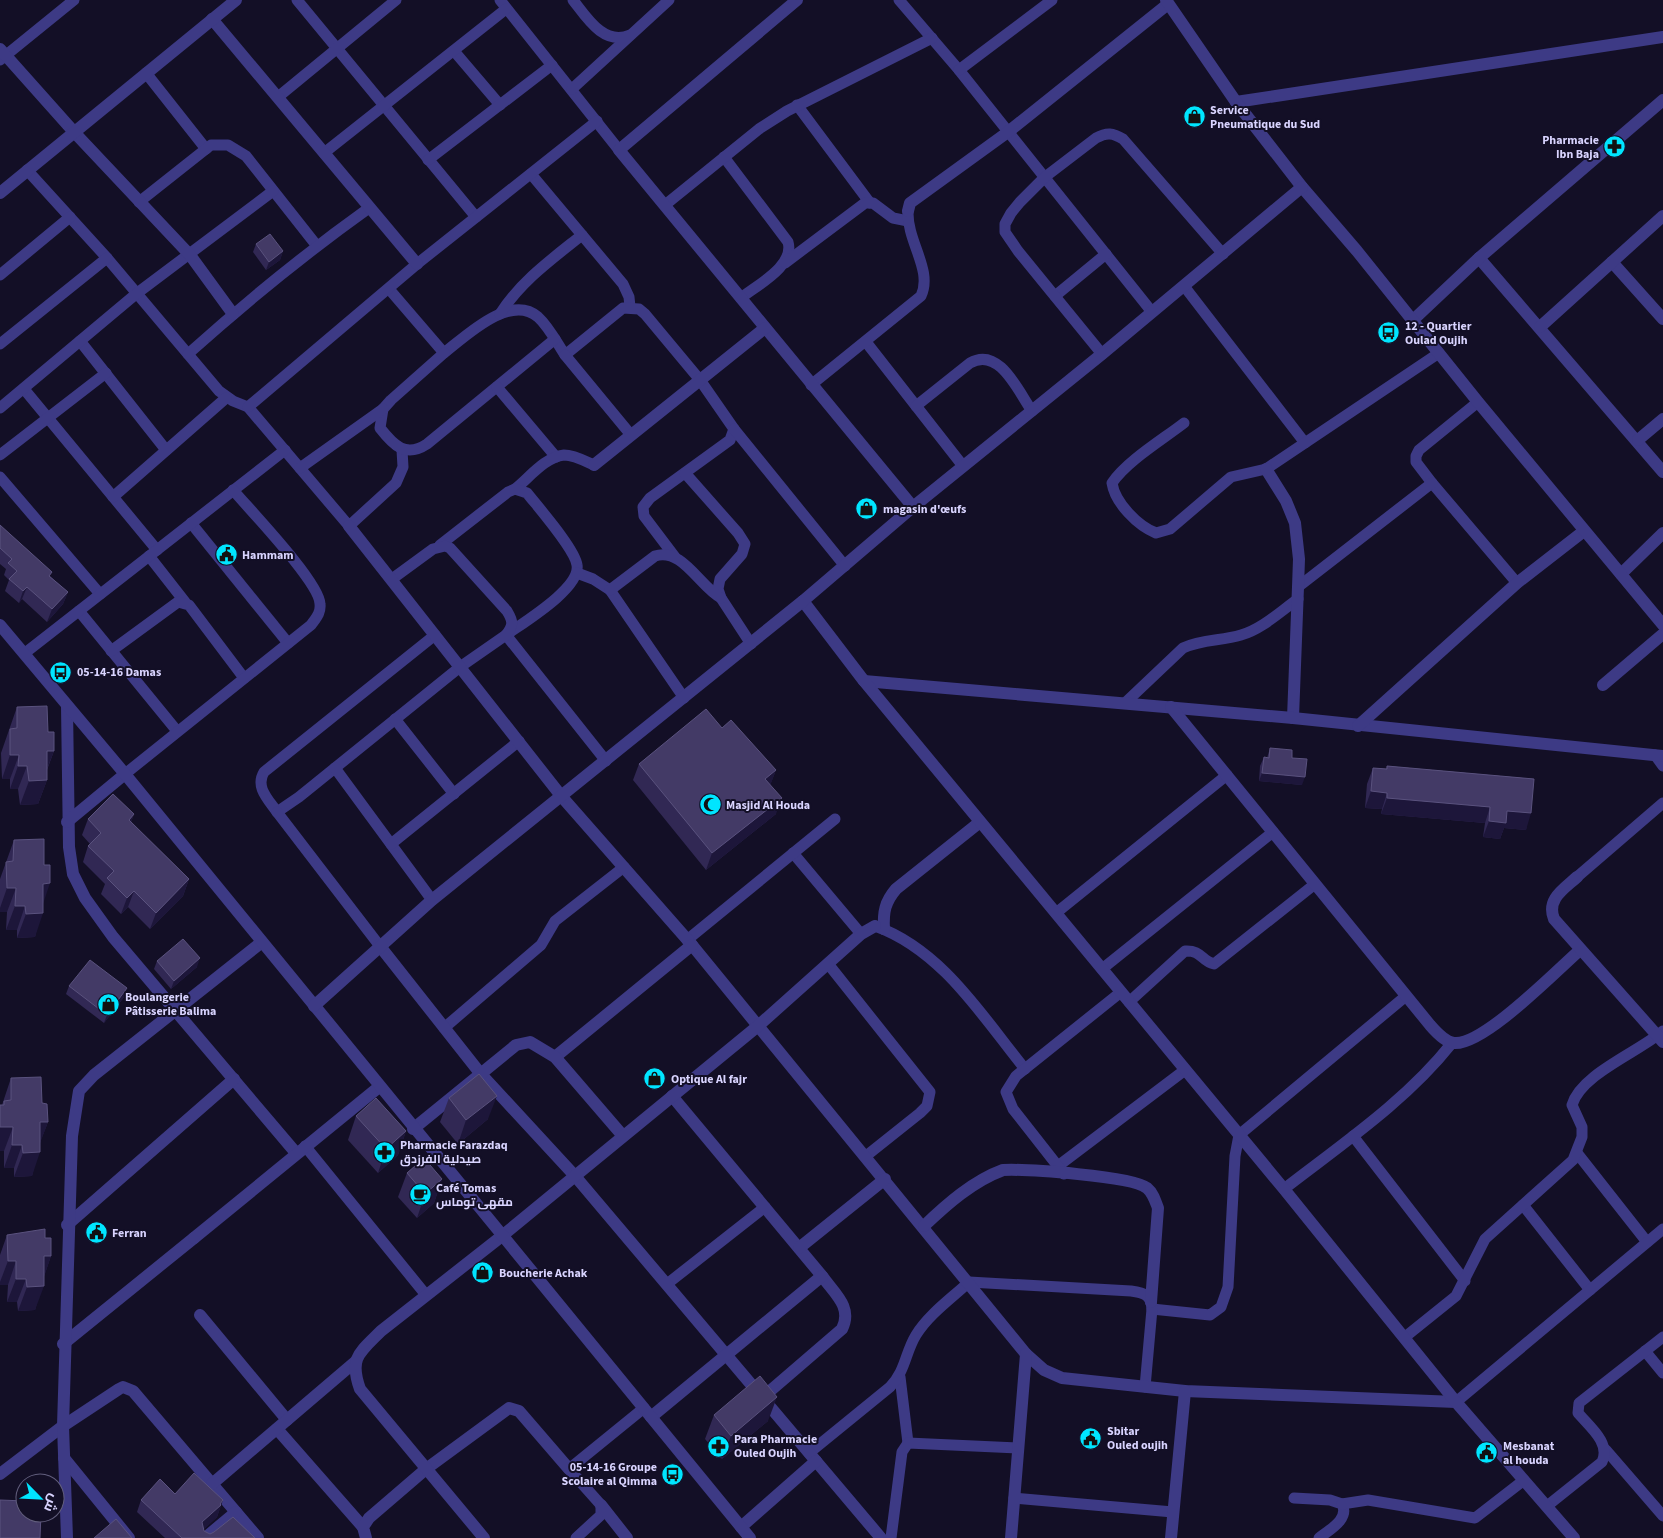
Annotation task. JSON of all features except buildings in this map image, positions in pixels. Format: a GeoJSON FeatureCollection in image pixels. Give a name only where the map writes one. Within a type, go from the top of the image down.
{"type":"FeatureCollection","features":[{"type":"Feature","properties":{"kind":"street"},"geometry":{"type":"LineString","coordinates":[[0,193],[236,0]]}},
{"type":"Feature","properties":{"kind":"street"},"geometry":{"type":"LineString","coordinates":[[797,0],[619,150],[913,507]]}},
{"type":"Feature","properties":{"kind":"street"},"geometry":{"type":"LineString","coordinates":[[908,216],[910,203],[1008,132],[1167,2],[1236,102],[1302,187],[1663,625]]}},
{"type":"Feature","properties":{"kind":"street"},"geometry":{"type":"LineString","coordinates":[[212,19],[417,264]]}},
{"type":"Feature","properties":{"kind":"street"},"geometry":{"type":"LineString","coordinates":[[1236,102],[1663,37]]}},
{"type":"Feature","properties":{"kind":"street"},"geometry":{"type":"LineString","coordinates":[[2,55],[190,255],[233,314]]}},
{"type":"Feature","properties":{"kind":"street"},"geometry":{"type":"LineString","coordinates":[[1412,321],[1479,258],[1663,100]]}},
{"type":"Feature","properties":{"kind":"street"},"geometry":{"type":"LineString","coordinates":[[314,1006],[379,945],[432,900],[803,601],[913,507],[1102,354],[1302,187]]}},
{"type":"Feature","properties":{"kind":"street"},"geometry":{"type":"LineString","coordinates":[[1540,327],[1663,216]]}},
{"type":"Feature","properties":{"kind":"street"},"geometry":{"type":"LineString","coordinates":[[1479,258],[1638,440],[1663,472]]}},
{"type":"Feature","properties":{"kind":"street"},"geometry":{"type":"LineString","coordinates":[[1612,262],[1663,320]]}},
{"type":"Feature","properties":{"kind":"street"},"geometry":{"type":"LineString","coordinates":[[594,465],[765,328]]}},
{"type":"Feature","properties":{"kind":"street"},"geometry":{"type":"LineString","coordinates":[[1638,440],[1663,419]]}},
{"type":"Feature","properties":{"kind":"street"},"geometry":{"type":"LineString","coordinates":[[1266,469],[1286,501],[1295,523],[1299,559],[1293,718]]}},
{"type":"Feature","properties":{"kind":"street"},"geometry":{"type":"LineString","coordinates":[[349,526],[562,797],[689,942],[924,1226],[1026,1354],[1044,1370],[1062,1378],[1184,1391],[1456,1402]]}},
{"type":"Feature","properties":{"kind":"street"},"geometry":{"type":"LineString","coordinates":[[1358,726],[1516,583],[1584,531]]}},
{"type":"Feature","properties":{"kind":"street"},"geometry":{"type":"LineString","coordinates":[[1621,574],[1663,533]]}},
{"type":"Feature","properties":{"kind":"street"},"geometry":{"type":"LineString","coordinates":[[803,601],[864,681],[1239,1134],[1456,1402],[1574,1538]]}},
{"type":"Feature","properties":{"kind":"street"},"geometry":{"type":"LineString","coordinates":[[0,625],[25,653],[750,1538]]}},
{"type":"Feature","properties":{"kind":"street"},"geometry":{"type":"LineString","coordinates":[[1603,685],[1663,634]]}},
{"type":"Feature","properties":{"kind":"street"},"geometry":{"type":"LineString","coordinates":[[864,681],[1293,718],[1659,755]]}},
{"type":"Feature","properties":{"kind":"street"},"geometry":{"type":"LineString","coordinates":[[67,706],[68,822],[73,874],[85,898],[113,937],[174,1011],[234,1079],[301,1150]]}},
{"type":"Feature","properties":{"kind":"street"},"geometry":{"type":"LineString","coordinates":[[1171,707],[1430,1025],[1452,1043],[1464,1043],[1492,1028],[1580,950]]}},
{"type":"Feature","properties":{"kind":"street"},"geometry":{"type":"LineString","coordinates":[[68,822],[124,774]]}},
{"type":"Feature","properties":{"kind":"street"},"geometry":{"type":"LineString","coordinates":[[212,1484],[355,1362],[363,1349],[381,1332],[502,1236],[758,1026],[829,965],[861,934],[880,928],[888,900],[896,889],[980,822]]}},
{"type":"Feature","properties":{"kind":"street"},"geometry":{"type":"LineString","coordinates":[[1577,877],[1558,894],[1550,908],[1554,919],[1580,950],[1661,1036]]}},
{"type":"Feature","properties":{"kind":"street"},"geometry":{"type":"LineString","coordinates":[[67,1538],[62,1426],[67,1225],[72,1136],[79,1091],[94,1075],[262,942]]}},
{"type":"Feature","properties":{"kind":"street"},"geometry":{"type":"LineString","coordinates":[[555,1057],[689,942]]}},
{"type":"Feature","properties":{"kind":"street"},"geometry":{"type":"LineString","coordinates":[[379,945],[480,1073],[575,1176],[881,1538]]}},
{"type":"Feature","properties":{"kind":"street"},"geometry":{"type":"LineString","coordinates":[[413,1128],[480,1073],[523,1042],[530,1042],[555,1057],[623,1136]]}},
{"type":"Feature","properties":{"kind":"street"},"geometry":{"type":"LineString","coordinates":[[67,1225],[234,1079]]}},
{"type":"Feature","properties":{"kind":"street"},"geometry":{"type":"LineString","coordinates":[[64,1344],[379,1087]]}},
{"type":"Feature","properties":{"kind":"street"},"geometry":{"type":"LineString","coordinates":[[672,1096],[822,1276],[845,1307],[846,1322],[831,1340],[763,1397]]}},
{"type":"Feature","properties":{"kind":"street"},"geometry":{"type":"LineString","coordinates":[[924,1226],[954,1200],[992,1174],[1003,1170],[1061,1170],[1127,1179],[1148,1188],[1154,1196],[1158,1208],[1152,1306]]}},
{"type":"Feature","properties":{"kind":"street"},"geometry":{"type":"LineString","coordinates":[[799,1248],[885,1180]]}},
{"type":"Feature","properties":{"kind":"street"},"geometry":{"type":"LineString","coordinates":[[647,1413],[726,1355],[822,1276]]}},
{"type":"Feature","properties":{"kind":"street"},"geometry":{"type":"LineString","coordinates":[[200,1315],[287,1420]]}},
{"type":"Feature","properties":{"kind":"street"},"geometry":{"type":"LineString","coordinates":[[1011,1538],[1026,1354]]}},
{"type":"Feature","properties":{"kind":"street"},"geometry":{"type":"LineString","coordinates":[[355,1362],[354,1372],[360,1389],[484,1538]]}},
{"type":"Feature","properties":{"kind":"street"},"geometry":{"type":"LineString","coordinates":[[0,1474],[62,1426],[118,1389],[128,1389],[133,1392],[258,1538]]}},
{"type":"Feature","properties":{"kind":"street"},"geometry":{"type":"LineString","coordinates":[[1170,1538],[1184,1391]]}},
{"type":"Feature","properties":{"kind":"street"},"geometry":{"type":"LineString","coordinates":[[365,1532],[369,1518],[426,1469],[509,1408],[518,1411],[569,1469]]}},
{"type":"Feature","properties":{"kind":"street"},"geometry":{"type":"LineString","coordinates":[[277,1429],[365,1532]]}},
{"type":"Feature","properties":{"kind":"street"},"geometry":{"type":"LineString","coordinates":[[741,1527],[813,1457]]}},
{"type":"Feature","properties":{"kind":"street"},"geometry":{"type":"LineString","coordinates":[[64,1458],[129,1538]]}},
{"type":"Feature","properties":{"kind":"street"},"geometry":{"type":"LineString","coordinates":[[601,1505],[627,1538]]}},
{"type":"Feature","properties":{"kind":"street"},"geometry":{"type":"LineString","coordinates":[[205,1538],[236,1512]]}},
{"type":"Feature","properties":{"kind":"lane"},"geometry":{"type":"LineString","coordinates":[[297,0],[476,217]]}},
{"type":"Feature","properties":{"kind":"lane"},"geometry":{"type":"LineString","coordinates":[[278,97],[396,0]]}},
{"type":"Feature","properties":{"kind":"lane"},"geometry":{"type":"LineString","coordinates":[[572,0],[600,31],[609,38],[620,39],[631,34]]}},
{"type":"Feature","properties":{"kind":"lane"},"geometry":{"type":"LineString","coordinates":[[572,89],[669,0]]}},
{"type":"Feature","properties":{"kind":"lane"},"geometry":{"type":"LineString","coordinates":[[899,0],[959,70],[1152,312]]}},
{"type":"Feature","properties":{"kind":"lane"},"geometry":{"type":"LineString","coordinates":[[959,70],[1052,0]]}},
{"type":"Feature","properties":{"kind":"lane"},"geometry":{"type":"LineString","coordinates":[[2,55],[71,1]]}},
{"type":"Feature","properties":{"kind":"lane"},"geometry":{"type":"LineString","coordinates":[[324,153],[454,51],[503,4],[619,150]]}},
{"type":"Feature","properties":{"kind":"lane"},"geometry":{"type":"LineString","coordinates":[[665,205],[759,129],[797,106],[932,38]]}},
{"type":"Feature","properties":{"kind":"lane"},"geometry":{"type":"LineString","coordinates":[[454,51],[500,105]]}},
{"type":"Feature","properties":{"kind":"lane"},"geometry":{"type":"LineString","coordinates":[[428,160],[552,65]]}},
{"type":"Feature","properties":{"kind":"lane"},"geometry":{"type":"LineString","coordinates":[[146,73],[206,149]]}},
{"type":"Feature","properties":{"kind":"lane"},"geometry":{"type":"LineString","coordinates":[[797,106],[870,203],[893,218],[908,216],[912,241],[924,274],[925,287],[920,296],[911,305],[811,385]]}},
{"type":"Feature","properties":{"kind":"lane"},"geometry":{"type":"LineString","coordinates":[[248,407],[417,264],[597,121]]}},
{"type":"Feature","properties":{"kind":"lane"},"geometry":{"type":"LineString","coordinates":[[1102,354],[1005,232],[1005,224],[1011,213],[1045,177],[1096,138],[1104,134],[1113,134],[1124,139],[1223,254]]}},
{"type":"Feature","properties":{"kind":"lane"},"geometry":{"type":"LineString","coordinates":[[139,202],[211,145],[219,144],[235,148],[246,156],[317,246]]}},
{"type":"Feature","properties":{"kind":"lane"},"geometry":{"type":"LineString","coordinates":[[724,157],[788,242],[790,249],[788,258],[780,266]]}},
{"type":"Feature","properties":{"kind":"lane"},"geometry":{"type":"LineString","coordinates":[[27,170],[107,258],[226,398],[248,407],[349,526],[396,483],[402,467],[402,450]]}},
{"type":"Feature","properties":{"kind":"lane"},"geometry":{"type":"LineString","coordinates":[[531,174],[623,284],[629,297],[630,307]]}},
{"type":"Feature","properties":{"kind":"lane"},"geometry":{"type":"LineString","coordinates":[[0,408],[136,294],[273,191]]}},
{"type":"Feature","properties":{"kind":"lane"},"geometry":{"type":"LineString","coordinates":[[741,298],[780,266],[859,207],[870,203]]}},
{"type":"Feature","properties":{"kind":"lane"},"geometry":{"type":"LineString","coordinates":[[188,354],[233,314],[317,246],[370,208]]}},
{"type":"Feature","properties":{"kind":"lane"},"geometry":{"type":"LineString","coordinates":[[0,275],[70,217]]}},
{"type":"Feature","properties":{"kind":"lane"},"geometry":{"type":"LineString","coordinates":[[500,314],[516,290],[582,235]]}},
{"type":"Feature","properties":{"kind":"lane"},"geometry":{"type":"LineString","coordinates":[[1055,296],[1106,254]]}},
{"type":"Feature","properties":{"kind":"lane"},"geometry":{"type":"LineString","coordinates":[[1,342],[107,258]]}},
{"type":"Feature","properties":{"kind":"lane"},"geometry":{"type":"LineString","coordinates":[[1184,286],[1305,443]]}},
{"type":"Feature","properties":{"kind":"lane"},"geometry":{"type":"LineString","coordinates":[[388,289],[444,353]]}},
{"type":"Feature","properties":{"kind":"lane"},"geometry":{"type":"LineString","coordinates":[[565,354],[612,314],[623,308],[639,309],[700,380],[734,429],[845,566]]}},
{"type":"Feature","properties":{"kind":"lane"},"geometry":{"type":"LineString","coordinates":[[300,468],[383,409],[444,353],[489,319],[500,314],[523,310],[539,318],[565,354],[631,435]]}},
{"type":"Feature","properties":{"kind":"lane"},"geometry":{"type":"LineString","coordinates":[[383,409],[380,428],[398,448],[402,450],[420,449],[555,339]]}},
{"type":"Feature","properties":{"kind":"lane"},"geometry":{"type":"LineString","coordinates":[[80,341],[166,450]]}},
{"type":"Feature","properties":{"kind":"lane"},"geometry":{"type":"LineString","coordinates":[[866,342],[963,466]]}},
{"type":"Feature","properties":{"kind":"lane"},"geometry":{"type":"LineString","coordinates":[[1184,423],[1117,476],[1112,484],[1135,520],[1150,530],[1162,532],[1170,529],[1232,477],[1266,469],[1439,353]]}},
{"type":"Feature","properties":{"kind":"lane"},"geometry":{"type":"LineString","coordinates":[[916,406],[970,363],[978,358],[987,358],[1000,366],[1032,411]]}},
{"type":"Feature","properties":{"kind":"lane"},"geometry":{"type":"LineString","coordinates":[[0,455],[106,373]]}},
{"type":"Feature","properties":{"kind":"lane"},"geometry":{"type":"LineString","coordinates":[[497,387],[556,458]]}},
{"type":"Feature","properties":{"kind":"lane"},"geometry":{"type":"LineString","coordinates":[[24,388],[113,497],[185,602],[244,678]]}},
{"type":"Feature","properties":{"kind":"lane"},"geometry":{"type":"LineString","coordinates":[[113,497],[226,398]]}},
{"type":"Feature","properties":{"kind":"lane"},"geometry":{"type":"LineString","coordinates":[[1478,402],[1432,439],[1416,456],[1416,462],[1516,583]]}},
{"type":"Feature","properties":{"kind":"lane"},"geometry":{"type":"LineString","coordinates":[[721,598],[711,592],[675,557],[644,516],[643,507],[650,498],[730,440],[734,429]]}},
{"type":"Feature","properties":{"kind":"lane"},"geometry":{"type":"LineString","coordinates":[[25,653],[285,450]]}},
{"type":"Feature","properties":{"kind":"lane"},"geometry":{"type":"LineString","coordinates":[[392,580],[440,546],[508,492],[515,489],[545,463],[564,455],[594,465]]}},
{"type":"Feature","properties":{"kind":"lane"},"geometry":{"type":"LineString","coordinates":[[685,473],[738,533],[745,544],[742,554],[720,579],[718,589],[721,598],[750,644]]}},
{"type":"Feature","properties":{"kind":"lane"},"geometry":{"type":"LineString","coordinates":[[0,477],[100,594]]}},
{"type":"Feature","properties":{"kind":"lane"},"geometry":{"type":"LineString","coordinates":[[1125,703],[1183,648],[1192,644],[1242,635],[1253,630],[1432,483]]}},
{"type":"Feature","properties":{"kind":"lane"},"geometry":{"type":"LineString","coordinates":[[277,812],[336,768],[460,667],[564,592],[573,582],[577,573],[575,557],[527,493],[515,489]]}},
{"type":"Feature","properties":{"kind":"lane"},"geometry":{"type":"LineString","coordinates":[[124,774],[311,625],[319,614],[318,594],[293,561],[233,490]]}},
{"type":"Feature","properties":{"kind":"lane"},"geometry":{"type":"LineString","coordinates":[[191,524],[288,643]]}},
{"type":"Feature","properties":{"kind":"lane"},"geometry":{"type":"LineString","coordinates":[[440,546],[450,548],[507,611],[513,622],[506,635]]}},
{"type":"Feature","properties":{"kind":"lane"},"geometry":{"type":"LineString","coordinates":[[610,590],[655,556],[662,554],[675,557]]}},
{"type":"Feature","properties":{"kind":"lane"},"geometry":{"type":"LineString","coordinates":[[577,573],[610,590],[684,698]]}},
{"type":"Feature","properties":{"kind":"lane"},"geometry":{"type":"LineString","coordinates":[[111,651],[178,602],[185,602]]}},
{"type":"Feature","properties":{"kind":"lane"},"geometry":{"type":"LineString","coordinates":[[79,611],[177,731]]}},
{"type":"Feature","properties":{"kind":"lane"},"geometry":{"type":"LineString","coordinates":[[506,635],[606,761]]}},
{"type":"Feature","properties":{"kind":"lane"},"geometry":{"type":"LineString","coordinates":[[379,945],[277,812],[260,786],[260,779],[264,772],[435,636]]}},
{"type":"Feature","properties":{"kind":"lane"},"geometry":{"type":"LineString","coordinates":[[395,719],[454,794]]}},
{"type":"Feature","properties":{"kind":"lane"},"geometry":{"type":"LineString","coordinates":[[391,844],[518,741]]}},
{"type":"Feature","properties":{"kind":"lane"},"geometry":{"type":"LineString","coordinates":[[1659,755],[1663,766]]}},
{"type":"Feature","properties":{"kind":"lane"},"geometry":{"type":"LineString","coordinates":[[336,768],[432,900]]}},
{"type":"Feature","properties":{"kind":"lane"},"geometry":{"type":"LineString","coordinates":[[1056,913],[1227,775]]}},
{"type":"Feature","properties":{"kind":"lane"},"geometry":{"type":"LineString","coordinates":[[1577,877],[1663,803]]}},
{"type":"Feature","properties":{"kind":"lane"},"geometry":{"type":"LineString","coordinates":[[689,942],[835,819]]}},
{"type":"Feature","properties":{"kind":"lane"},"geometry":{"type":"LineString","coordinates":[[1102,969],[1273,832]]}},
{"type":"Feature","properties":{"kind":"lane"},"geometry":{"type":"LineString","coordinates":[[793,853],[861,934]]}},
{"type":"Feature","properties":{"kind":"lane"},"geometry":{"type":"LineString","coordinates":[[444,1028],[541,945],[555,921],[624,867]]}},
{"type":"Feature","properties":{"kind":"lane"},"geometry":{"type":"LineString","coordinates":[[1185,1070],[1061,1170],[1008,1101],[1006,1092],[1009,1085],[1025,1069],[1185,951],[1199,953],[1209,963],[1214,964],[1315,884]]}},
{"type":"Feature","properties":{"kind":"lane"},"geometry":{"type":"LineString","coordinates":[[880,928],[922,950],[940,965],[1025,1069]]}},
{"type":"Feature","properties":{"kind":"lane"},"geometry":{"type":"LineString","coordinates":[[829,965],[930,1092],[926,1106],[920,1113],[866,1156]]}},
{"type":"Feature","properties":{"kind":"lane"},"geometry":{"type":"LineString","coordinates":[[1152,1306],[1210,1315],[1221,1306],[1228,1287],[1235,1156],[1239,1134],[1406,996]]}},
{"type":"Feature","properties":{"kind":"lane"},"geometry":{"type":"LineString","coordinates":[[1404,1337],[1456,1296],[1465,1281],[1478,1250],[1485,1240],[1573,1160],[1578,1153],[1582,1138],[1582,1127],[1572,1105],[1579,1091],[1609,1067],[1661,1036]]}},
{"type":"Feature","properties":{"kind":"lane"},"geometry":{"type":"LineString","coordinates":[[1284,1189],[1353,1136],[1416,1083],[1452,1043]]}},
{"type":"Feature","properties":{"kind":"lane"},"geometry":{"type":"LineString","coordinates":[[1353,1136],[1465,1281]]}},
{"type":"Feature","properties":{"kind":"lane"},"geometry":{"type":"LineString","coordinates":[[301,1150],[426,1295]]}},
{"type":"Feature","properties":{"kind":"lane"},"geometry":{"type":"LineString","coordinates":[[1578,1153],[1648,1242]]}},
{"type":"Feature","properties":{"kind":"lane"},"geometry":{"type":"LineString","coordinates":[[1523,1205],[1590,1290]]}},
{"type":"Feature","properties":{"kind":"lane"},"geometry":{"type":"LineString","coordinates":[[667,1284],[764,1207]]}},
{"type":"Feature","properties":{"kind":"lane"},"geometry":{"type":"LineString","coordinates":[[1456,1402],[1663,1229]]}},
{"type":"Feature","properties":{"kind":"lane"},"geometry":{"type":"LineString","coordinates":[[891,1538],[902,1452],[908,1443],[900,1377],[910,1346],[917,1333],[969,1282],[1131,1291],[1146,1294],[1152,1306],[1145,1387]]}},
{"type":"Feature","properties":{"kind":"lane"},"geometry":{"type":"LineString","coordinates":[[1663,1337],[1579,1403],[1578,1413],[1606,1450],[1663,1516]]}},
{"type":"Feature","properties":{"kind":"lane"},"geometry":{"type":"LineString","coordinates":[[1645,1351],[1663,1373]]}},
{"type":"Feature","properties":{"kind":"lane"},"geometry":{"type":"LineString","coordinates":[[813,1457],[900,1377]]}},
{"type":"Feature","properties":{"kind":"lane"},"geometry":{"type":"LineString","coordinates":[[576,1538],[602,1515],[601,1505],[569,1469],[647,1413]]}},
{"type":"Feature","properties":{"kind":"lane"},"geometry":{"type":"LineString","coordinates":[[908,1443],[1018,1448]]}},
{"type":"Feature","properties":{"kind":"lane"},"geometry":{"type":"LineString","coordinates":[[1547,1506],[1602,1462],[1606,1450]]}},
{"type":"Feature","properties":{"kind":"lane"},"geometry":{"type":"LineString","coordinates":[[1294,1498],[1330,1500],[1342,1504],[1368,1500],[1475,1518],[1524,1480]]}},
{"type":"Feature","properties":{"kind":"lane"},"geometry":{"type":"LineString","coordinates":[[1014,1498],[1173,1512]]}},
{"type":"Feature","properties":{"kind":"lane"},"geometry":{"type":"LineString","coordinates":[[1319,1538],[1344,1515],[1345,1509],[1342,1504]]}},
{"type":"Feature","properties":{"kind":"place","name":"Service Pneumatique du Sud"},"geometry":{"type":"Point","coordinates":[1194,117]}},
{"type":"Feature","properties":{"kind":"place","name":"Pharmacie Ibn Baja"},"geometry":{"type":"Point","coordinates":[1615,147]}},
{"type":"Feature","properties":{"kind":"place","name":"12 - Quartier Oulad Oujih"},"geometry":{"type":"Point","coordinates":[1389,333]}},
{"type":"Feature","properties":{"kind":"place","name":"magasin d'œufs"},"geometry":{"type":"Point","coordinates":[867,509]}},
{"type":"Feature","properties":{"kind":"place","name":"Hammam"},"geometry":{"type":"Point","coordinates":[226,555]}},
{"type":"Feature","properties":{"kind":"place","name":"05-14-16 Damas"},"geometry":{"type":"Point","coordinates":[61,672]}},
{"type":"Feature","properties":{"kind":"place","name":"Masjid Al Houda"},"geometry":{"type":"Point","coordinates":[710,805]}},
{"type":"Feature","properties":{"kind":"place","name":"Boulangerie Pâtisserie Balima"},"geometry":{"type":"Point","coordinates":[109,1004]}},
{"type":"Feature","properties":{"kind":"place","name":"Optique Al fajr"},"geometry":{"type":"Point","coordinates":[655,1079]}},
{"type":"Feature","properties":{"kind":"place","name":"Pharmacie Farazdaq صيدلية الفرزدق"},"geometry":{"type":"Point","coordinates":[384,1152]}},
{"type":"Feature","properties":{"kind":"place","name":"Café Tomas مقهى توماس"},"geometry":{"type":"Point","coordinates":[420,1195]}},
{"type":"Feature","properties":{"kind":"place","name":"Ferran"},"geometry":{"type":"Point","coordinates":[96,1233]}},
{"type":"Feature","properties":{"kind":"place","name":"Boucherie Achak"},"geometry":{"type":"Point","coordinates":[483,1273]}},
{"type":"Feature","properties":{"kind":"place","name":"Sbitar Ouled oujih"},"geometry":{"type":"Point","coordinates":[1091,1438]}},
{"type":"Feature","properties":{"kind":"place","name":"Para Pharmacie Ouled Oujih"},"geometry":{"type":"Point","coordinates":[718,1446]}},
{"type":"Feature","properties":{"kind":"place","name":"Mesbanat al houda"},"geometry":{"type":"Point","coordinates":[1487,1453]}},
{"type":"Feature","properties":{"kind":"place","name":"05-14-16 Groupe Scolaire al Qimma"},"geometry":{"type":"Point","coordinates":[673,1474]}}]}
